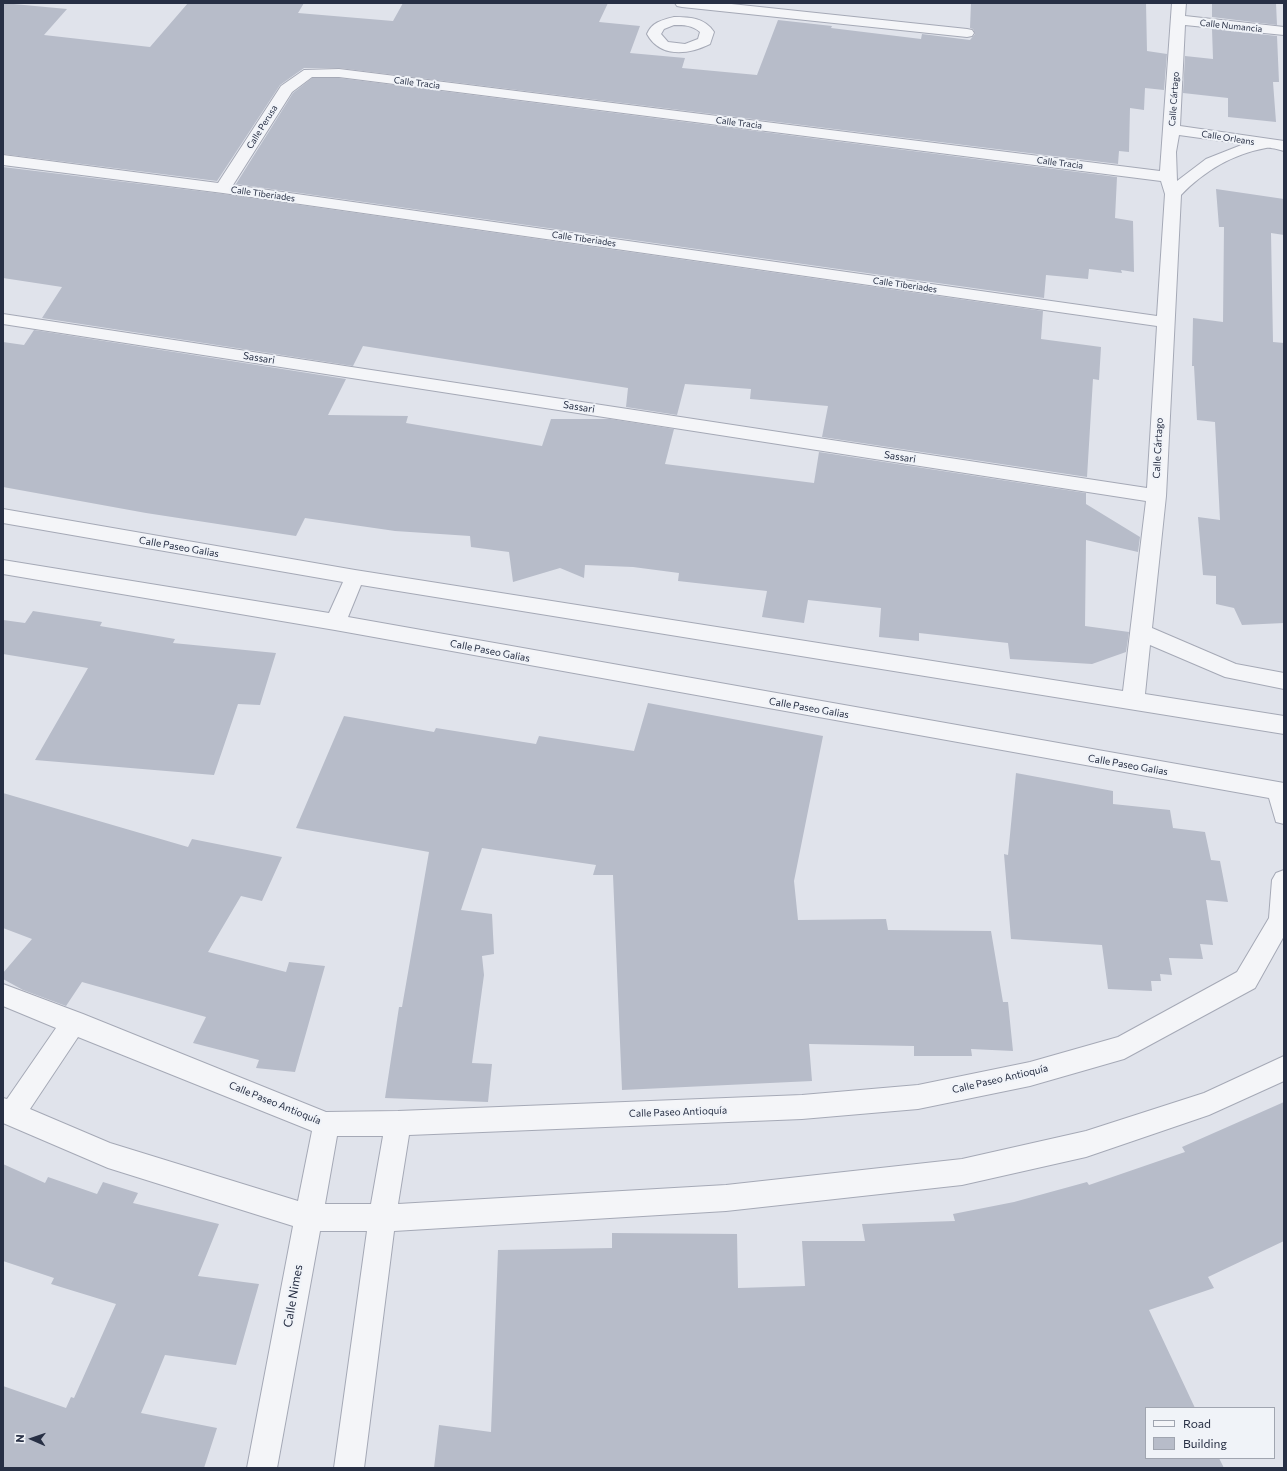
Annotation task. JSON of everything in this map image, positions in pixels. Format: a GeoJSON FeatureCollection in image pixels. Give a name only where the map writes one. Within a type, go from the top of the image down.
{"type":"FeatureCollection","features":[{"type":"Feature","properties":{"kind":"street"},"geometry":{"type":"LineString","coordinates":[[674,21],[681,3],[966,33]]}},
{"type":"Feature","properties":{"kind":"street","name":"Calle Cártago"},"geometry":{"type":"LineString","coordinates":[[1133,701],[1156,496],[1173,194],[1168,177],[1168,152],[1172,129],[1179,3]]}},
{"type":"Feature","properties":{"kind":"street","name":"Calle Numancia"},"geometry":{"type":"LineString","coordinates":[[1179,20],[1284,31]]}},
{"type":"Feature","properties":{"kind":"street","name":"Calle Tracia"},"geometry":{"type":"LineString","coordinates":[[309,73],[339,74],[1168,177]]}},
{"type":"Feature","properties":{"kind":"street","name":"Calle Perusa"},"geometry":{"type":"LineString","coordinates":[[223,188],[286,89],[309,73]]}},
{"type":"Feature","properties":{"kind":"street","name":"Calle Orleans"},"geometry":{"type":"LineString","coordinates":[[1172,129],[1277,145]]}},
{"type":"Feature","properties":{"kind":"street"},"geometry":{"type":"LineString","coordinates":[[1173,194],[1186,180],[1212,161],[1245,148],[1277,145]]}},
{"type":"Feature","properties":{"kind":"street","name":"Calle Tiberiades"},"geometry":{"type":"LineString","coordinates":[[3,160],[223,188],[1165,322]]}},
{"type":"Feature","properties":{"kind":"street","name":"Sassari"},"geometry":{"type":"LineString","coordinates":[[3,319],[1156,496]]}},
{"type":"Feature","properties":{"kind":"street","name":"Calle Paseo Galias"},"geometry":{"type":"LineString","coordinates":[[3,516],[355,577],[1284,725]]}},
{"type":"Feature","properties":{"kind":"street","name":"Calle Paseo Galias"},"geometry":{"type":"LineString","coordinates":[[3,567],[335,622],[1281,792]]}},
{"type":"Feature","properties":{"kind":"street"},"geometry":{"type":"LineString","coordinates":[[335,622],[355,577]]}},
{"type":"Feature","properties":{"kind":"street"},"geometry":{"type":"LineString","coordinates":[[1140,632],[1233,671],[1284,681]]}},
{"type":"Feature","properties":{"kind":"street"},"geometry":{"type":"LineString","coordinates":[[1281,792],[1284,815]]}},
{"type":"Feature","properties":{"kind":"street","name":"Calle Paseo Antioquía"},"geometry":{"type":"LineString","coordinates":[[3,995],[74,1022],[326,1124],[398,1123],[802,1107],[918,1097],[1030,1074],[1124,1047],[1246,980],[1282,920],[1284,880]]}},
{"type":"Feature","properties":{"kind":"street"},"geometry":{"type":"LineString","coordinates":[[74,1022],[7,1112],[108,1155],[307,1217],[382,1218],[726,1198],[962,1172],[1086,1144],[1209,1103],[1284,1068]]}},
{"type":"Feature","properties":{"kind":"street"},"geometry":{"type":"LineString","coordinates":[[349,1468],[382,1218],[398,1123]]}},
{"type":"Feature","properties":{"kind":"street","name":"Calle Nimes"},"geometry":{"type":"LineString","coordinates":[[262,1468],[307,1217],[326,1124]]}},
{"type":"Feature","properties":{"kind":"building"},"geometry":{"type":"Polygon","coordinates":[[[3,3],[67,9],[44,35],[150,47],[188,3],[304,3],[298,13],[393,21],[403,3],[608,3],[599,22],[640,26],[630,53],[685,58],[682,68],[757,75],[778,20],[921,39],[922,34],[970,40],[975,34],[973,29],[970,28],[971,3],[1146,3],[1147,51],[1167,54],[1164,90],[1145,88],[1144,110],[1130,108],[1129,152],[1119,151],[1118,164],[339,68],[304,68],[280,85],[217,181],[3,154],[3,3]]]}},
{"type":"Feature","properties":{"kind":"building"},"geometry":{"type":"Polygon","coordinates":[[[1212,3],[1276,3],[1277,25],[1212,17],[1212,3]]]}},
{"type":"Feature","properties":{"kind":"building"},"geometry":{"type":"Polygon","coordinates":[[[1212,29],[1277,36],[1279,82],[1273,82],[1276,122],[1228,117],[1228,98],[1183,93],[1185,56],[1213,59],[1212,29]]]}},
{"type":"Feature","properties":{"kind":"building"},"geometry":{"type":"Polygon","coordinates":[[[312,78],[339,78],[1117,177],[1115,218],[1133,221],[1134,272],[1121,270],[1122,273],[1089,269],[1088,279],[1046,275],[1044,298],[236,184],[293,93],[312,78]]]}},
{"type":"Feature","properties":{"kind":"building"},"geometry":{"type":"Polygon","coordinates":[[[3,167],[223,194],[1043,311],[1041,339],[1101,347],[1099,380],[1093,379],[1087,477],[822,437],[828,406],[750,399],[751,389],[685,384],[677,415],[626,407],[628,388],[363,346],[353,366],[42,318],[62,287],[3,278],[3,167]]]}},
{"type":"Feature","properties":{"kind":"building"},"geometry":{"type":"Polygon","coordinates":[[[1216,189],[1284,199],[1284,235],[1271,233],[1273,342],[1284,343],[1284,623],[1242,625],[1234,608],[1216,604],[1216,576],[1203,575],[1198,517],[1220,520],[1215,422],[1197,420],[1194,366],[1192,366],[1193,318],[1223,322],[1224,227],[1219,227],[1216,189]]]}},
{"type":"Feature","properties":{"kind":"building"},"geometry":{"type":"Polygon","coordinates":[[[34,330],[346,379],[328,415],[408,416],[406,423],[542,446],[551,419],[610,419],[674,429],[665,464],[814,483],[819,452],[1086,493],[1086,504],[1140,537],[1138,552],[1086,540],[1085,626],[1129,632],[1126,652],[1092,664],[1010,659],[1008,643],[919,633],[919,641],[879,637],[881,608],[808,600],[804,623],[762,617],[767,591],[678,581],[679,573],[633,567],[585,565],[584,578],[560,568],[513,582],[509,552],[471,547],[470,536],[395,531],[305,518],[296,536],[146,513],[3,487],[3,342],[24,345],[34,330]]]}},
{"type":"Feature","properties":{"kind":"building"},"geometry":{"type":"Polygon","coordinates":[[[33,611],[102,622],[100,626],[175,639],[173,643],[276,653],[260,705],[238,704],[214,775],[35,760],[88,668],[3,654],[3,620],[25,623],[33,611]]]}},
{"type":"Feature","properties":{"kind":"building"},"geometry":{"type":"Polygon","coordinates":[[[648,703],[823,736],[794,881],[798,920],[886,919],[888,930],[991,931],[1003,1002],[1008,1002],[1013,1051],[971,1049],[972,1056],[914,1056],[914,1046],[809,1044],[812,1081],[622,1090],[613,875],[593,875],[596,865],[482,848],[461,910],[492,914],[494,954],[482,956],[484,975],[472,1063],[492,1064],[488,1102],[385,1098],[399,1007],[402,1007],[429,852],[296,828],[344,716],[434,732],[436,728],[536,744],[539,736],[634,751],[648,703]]]}},
{"type":"Feature","properties":{"kind":"building"},"geometry":{"type":"Polygon","coordinates":[[[1016,773],[1113,791],[1113,804],[1170,810],[1173,828],[1205,832],[1211,860],[1220,861],[1228,902],[1206,900],[1213,945],[1200,944],[1203,959],[1169,958],[1172,975],[1160,974],[1161,981],[1151,981],[1152,991],[1108,989],[1102,945],[1011,939],[1004,854],[1008,855],[1016,773]]]}},
{"type":"Feature","properties":{"kind":"building"},"geometry":{"type":"Polygon","coordinates":[[[3,793],[188,847],[192,839],[282,857],[262,901],[241,896],[208,952],[286,972],[289,962],[325,966],[295,1072],[256,1068],[259,1060],[193,1043],[206,1017],[82,982],[66,1006],[23,990],[3,979],[3,973],[32,939],[3,928],[3,793]]]}},
{"type":"Feature","properties":{"kind":"building"},"geometry":{"type":"Polygon","coordinates":[[[1284,1102],[1284,1241],[1208,1277],[1214,1288],[1149,1310],[1195,1407],[1145,1407],[1145,1459],[1220,1459],[1224,1468],[434,1468],[439,1425],[491,1432],[498,1250],[612,1248],[612,1233],[737,1234],[738,1288],[805,1286],[802,1241],[865,1241],[862,1224],[955,1221],[953,1214],[1014,1202],[1087,1182],[1089,1185],[1185,1152],[1182,1147],[1284,1102]]]}},
{"type":"Feature","properties":{"kind":"building"},"geometry":{"type":"Polygon","coordinates":[[[3,1164],[45,1183],[48,1177],[97,1194],[103,1182],[138,1193],[133,1203],[219,1224],[198,1276],[259,1284],[236,1365],[165,1355],[141,1413],[217,1428],[204,1468],[3,1468],[3,1386],[66,1408],[71,1397],[74,1398],[116,1304],[51,1284],[54,1278],[3,1261],[3,1164]]]}}]}
